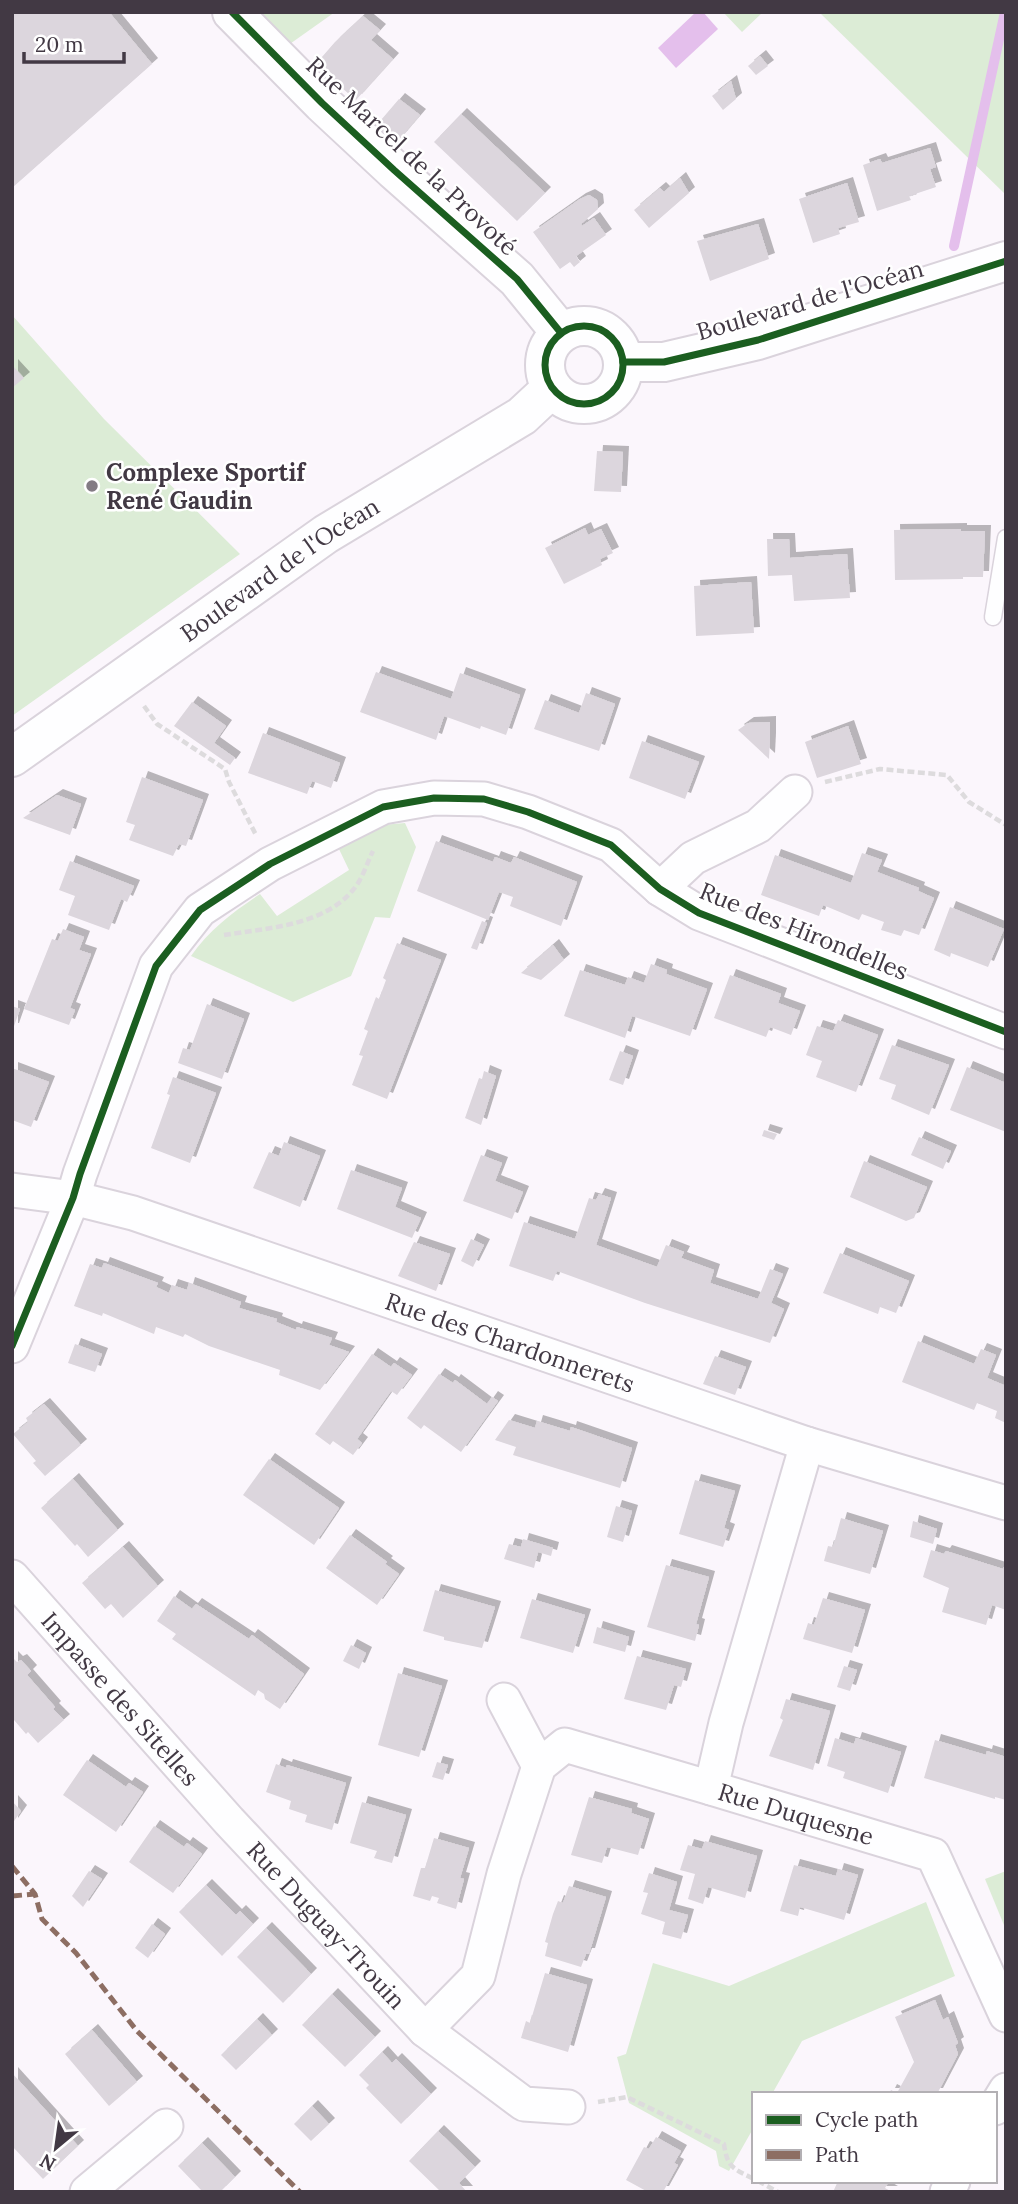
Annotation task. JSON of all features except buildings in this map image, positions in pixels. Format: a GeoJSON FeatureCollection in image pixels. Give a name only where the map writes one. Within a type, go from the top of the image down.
{"type":"FeatureCollection","features":[{"type":"Feature","properties":{"kind":"main road","name":"Rue Marcel de la Provoté"},"geometry":{"type":"LineString","coordinates":[[232,12],[322,103],[517,279],[561,333]]}},
{"type":"Feature","properties":{"kind":"main road","name":"Boulevard de l'Océan"},"geometry":{"type":"LineString","coordinates":[[623,362],[664,362],[758,340],[1006,261]]}},
{"type":"Feature","properties":{"kind":"main road"},"geometry":{"type":"LineString","coordinates":[[587,326],[612,337],[620,348],[623,362],[617,386],[598,402],[572,402],[561,397],[552,388],[545,364],[547,352],[561,333],[574,327],[587,326]]}},
{"type":"Feature","properties":{"kind":"main road","name":"Boulevard de l'Océan"},"geometry":{"type":"LineString","coordinates":[[12,757],[326,534],[522,416],[552,388]]}},
{"type":"Feature","properties":{"kind":"street","name":"Rue des Hirondelles"},"geometry":{"type":"LineString","coordinates":[[660,889],[693,858],[758,826],[795,792]]}},
{"type":"Feature","properties":{"kind":"street","name":"Rue des Hirondelles"},"geometry":{"type":"LineString","coordinates":[[73,1198],[156,966],[169,949],[200,910],[270,864],[383,807],[434,798],[484,799],[528,812],[611,845],[660,889],[699,913],[1006,1032]]}},
{"type":"Feature","properties":{"kind":"street","name":"Rue des Chardonnerets"},"geometry":{"type":"LineString","coordinates":[[12,1190],[73,1198],[133,1213],[807,1444],[1006,1503]]}},
{"type":"Feature","properties":{"kind":"street"},"geometry":{"type":"LineString","coordinates":[[12,1346],[73,1198]]}},
{"type":"Feature","properties":{"kind":"street","name":"Rue Duquesne"},"geometry":{"type":"LineString","coordinates":[[807,1444],[726,1723],[711,1788],[933,1855],[1006,2015]]}},
{"type":"Feature","properties":{"kind":"street","name":"Impasse des Sitelles"},"geometry":{"type":"LineString","coordinates":[[12,1577],[229,1821]]}},
{"type":"Feature","properties":{"kind":"street"},"geometry":{"type":"LineString","coordinates":[[504,1700],[539,1766],[565,1745],[711,1788]]}},
{"type":"Feature","properties":{"kind":"street","name":"Rue Duguay-Trouin"},"geometry":{"type":"LineString","coordinates":[[425,2030],[478,1976],[504,1874],[539,1766]]}},
{"type":"Feature","properties":{"kind":"street","name":"Rue Duguay-Trouin"},"geometry":{"type":"LineString","coordinates":[[229,1821],[425,2030],[524,2104],[568,2107]]}},
{"type":"Feature","properties":{"kind":"street"},"geometry":{"type":"LineString","coordinates":[[87,2192],[166,2126]]}},
{"type":"Feature","properties":{"kind":"lane"},"geometry":{"type":"LineString","coordinates":[[993,617],[1006,538]]}},
{"type":"Feature","properties":{"kind":"path"},"geometry":{"type":"LineString","coordinates":[[123,680],[158,724],[225,769],[270,864]]}},
{"type":"Feature","properties":{"kind":"path"},"geometry":{"type":"LineString","coordinates":[[795,792],[880,769],[947,775],[969,802],[1006,825]]}},
{"type":"Feature","properties":{"kind":"path"},"geometry":{"type":"LineString","coordinates":[[169,949],[203,939],[296,922],[325,913],[354,890],[374,848],[383,807]]}},
{"type":"Feature","properties":{"kind":"path"},"geometry":{"type":"LineString","coordinates":[[568,2107],[626,2097],[724,2144],[726,2158],[732,2168],[752,2178]]}},
{"type":"Feature","properties":{"kind":"path"},"geometry":{"type":"LineString","coordinates":[[762,2183],[778,2192]]}},
{"type":"Feature","properties":{"kind":"green space"},"geometry":{"type":"Polygon","coordinates":[[[252,12],[335,12],[287,46],[252,12]]]}},
{"type":"Feature","properties":{"kind":"green space"},"geometry":{"type":"Polygon","coordinates":[[[723,12],[763,12],[742,32],[723,12]]]}},
{"type":"Feature","properties":{"kind":"green space"},"geometry":{"type":"Polygon","coordinates":[[[819,12],[1006,12],[1006,195],[819,12]]]}},
{"type":"Feature","properties":{"kind":"green space","name":"Complexe Sportif René Gaudin"},"geometry":{"type":"Polygon","coordinates":[[[12,315],[104,419],[240,554],[12,716],[12,315]]]}},
{"type":"Feature","properties":{"kind":"green space"},"geometry":{"type":"Polygon","coordinates":[[[405,823],[416,847],[390,918],[375,917],[351,976],[293,1002],[191,956],[222,922],[260,894],[277,916],[349,870],[338,847],[372,826],[405,823]]]}},
{"type":"Feature","properties":{"kind":"green space"},"geometry":{"type":"Polygon","coordinates":[[[1006,1871],[1006,1930],[985,1879],[1006,1871]]]}},
{"type":"Feature","properties":{"kind":"green space"},"geometry":{"type":"Polygon","coordinates":[[[926,1902],[955,1976],[802,2041],[773,2092],[752,2092],[752,2131],[729,2171],[719,2166],[716,2151],[629,2103],[617,2057],[626,2054],[653,1963],[729,1986],[926,1902]]]}},
{"type":"Feature","properties":{"kind":"shaded area"},"geometry":{"type":"Polygon","coordinates":[[[696,12],[703,12],[718,29],[676,68],[658,48],[696,12]]]}},
{"type":"Feature","properties":{"kind":"waterway"},"geometry":{"type":"LineString","coordinates":[[954,246],[1005,12]]}},
{"type":"Feature","properties":{"kind":"marked path"},"geometry":{"type":"LineString","coordinates":[[12,1866],[35,1894],[42,1919],[76,1953],[137,2031],[300,2192]]}},
{"type":"Feature","properties":{"kind":"marked path"},"geometry":{"type":"LineString","coordinates":[[12,1896],[35,1894]]}},
{"type":"Feature","properties":{"kind":"cycle path"},"geometry":{"type":"LineString","coordinates":[[232,12],[322,103],[517,279],[561,333]]}},
{"type":"Feature","properties":{"kind":"cycle path"},"geometry":{"type":"LineString","coordinates":[[623,362],[664,362],[758,340],[1006,261]]}},
{"type":"Feature","properties":{"kind":"cycle path"},"geometry":{"type":"LineString","coordinates":[[584,326],[599,329],[616,343],[623,365],[620,380],[606,397],[584,404],[569,401],[552,387],[545,365],[548,350],[562,333],[584,326]]}},
{"type":"Feature","properties":{"kind":"cycle path"},"geometry":{"type":"LineString","coordinates":[[12,1346],[73,1198],[156,966],[200,910],[270,864],[383,807],[434,798],[484,799],[528,812],[611,845],[660,889],[699,913],[1006,1032]]}},
{"type":"Feature","properties":{"kind":"place","name":"Complexe Sportif René Gaudin"},"geometry":{"type":"Point","coordinates":[92,486]}}]}
